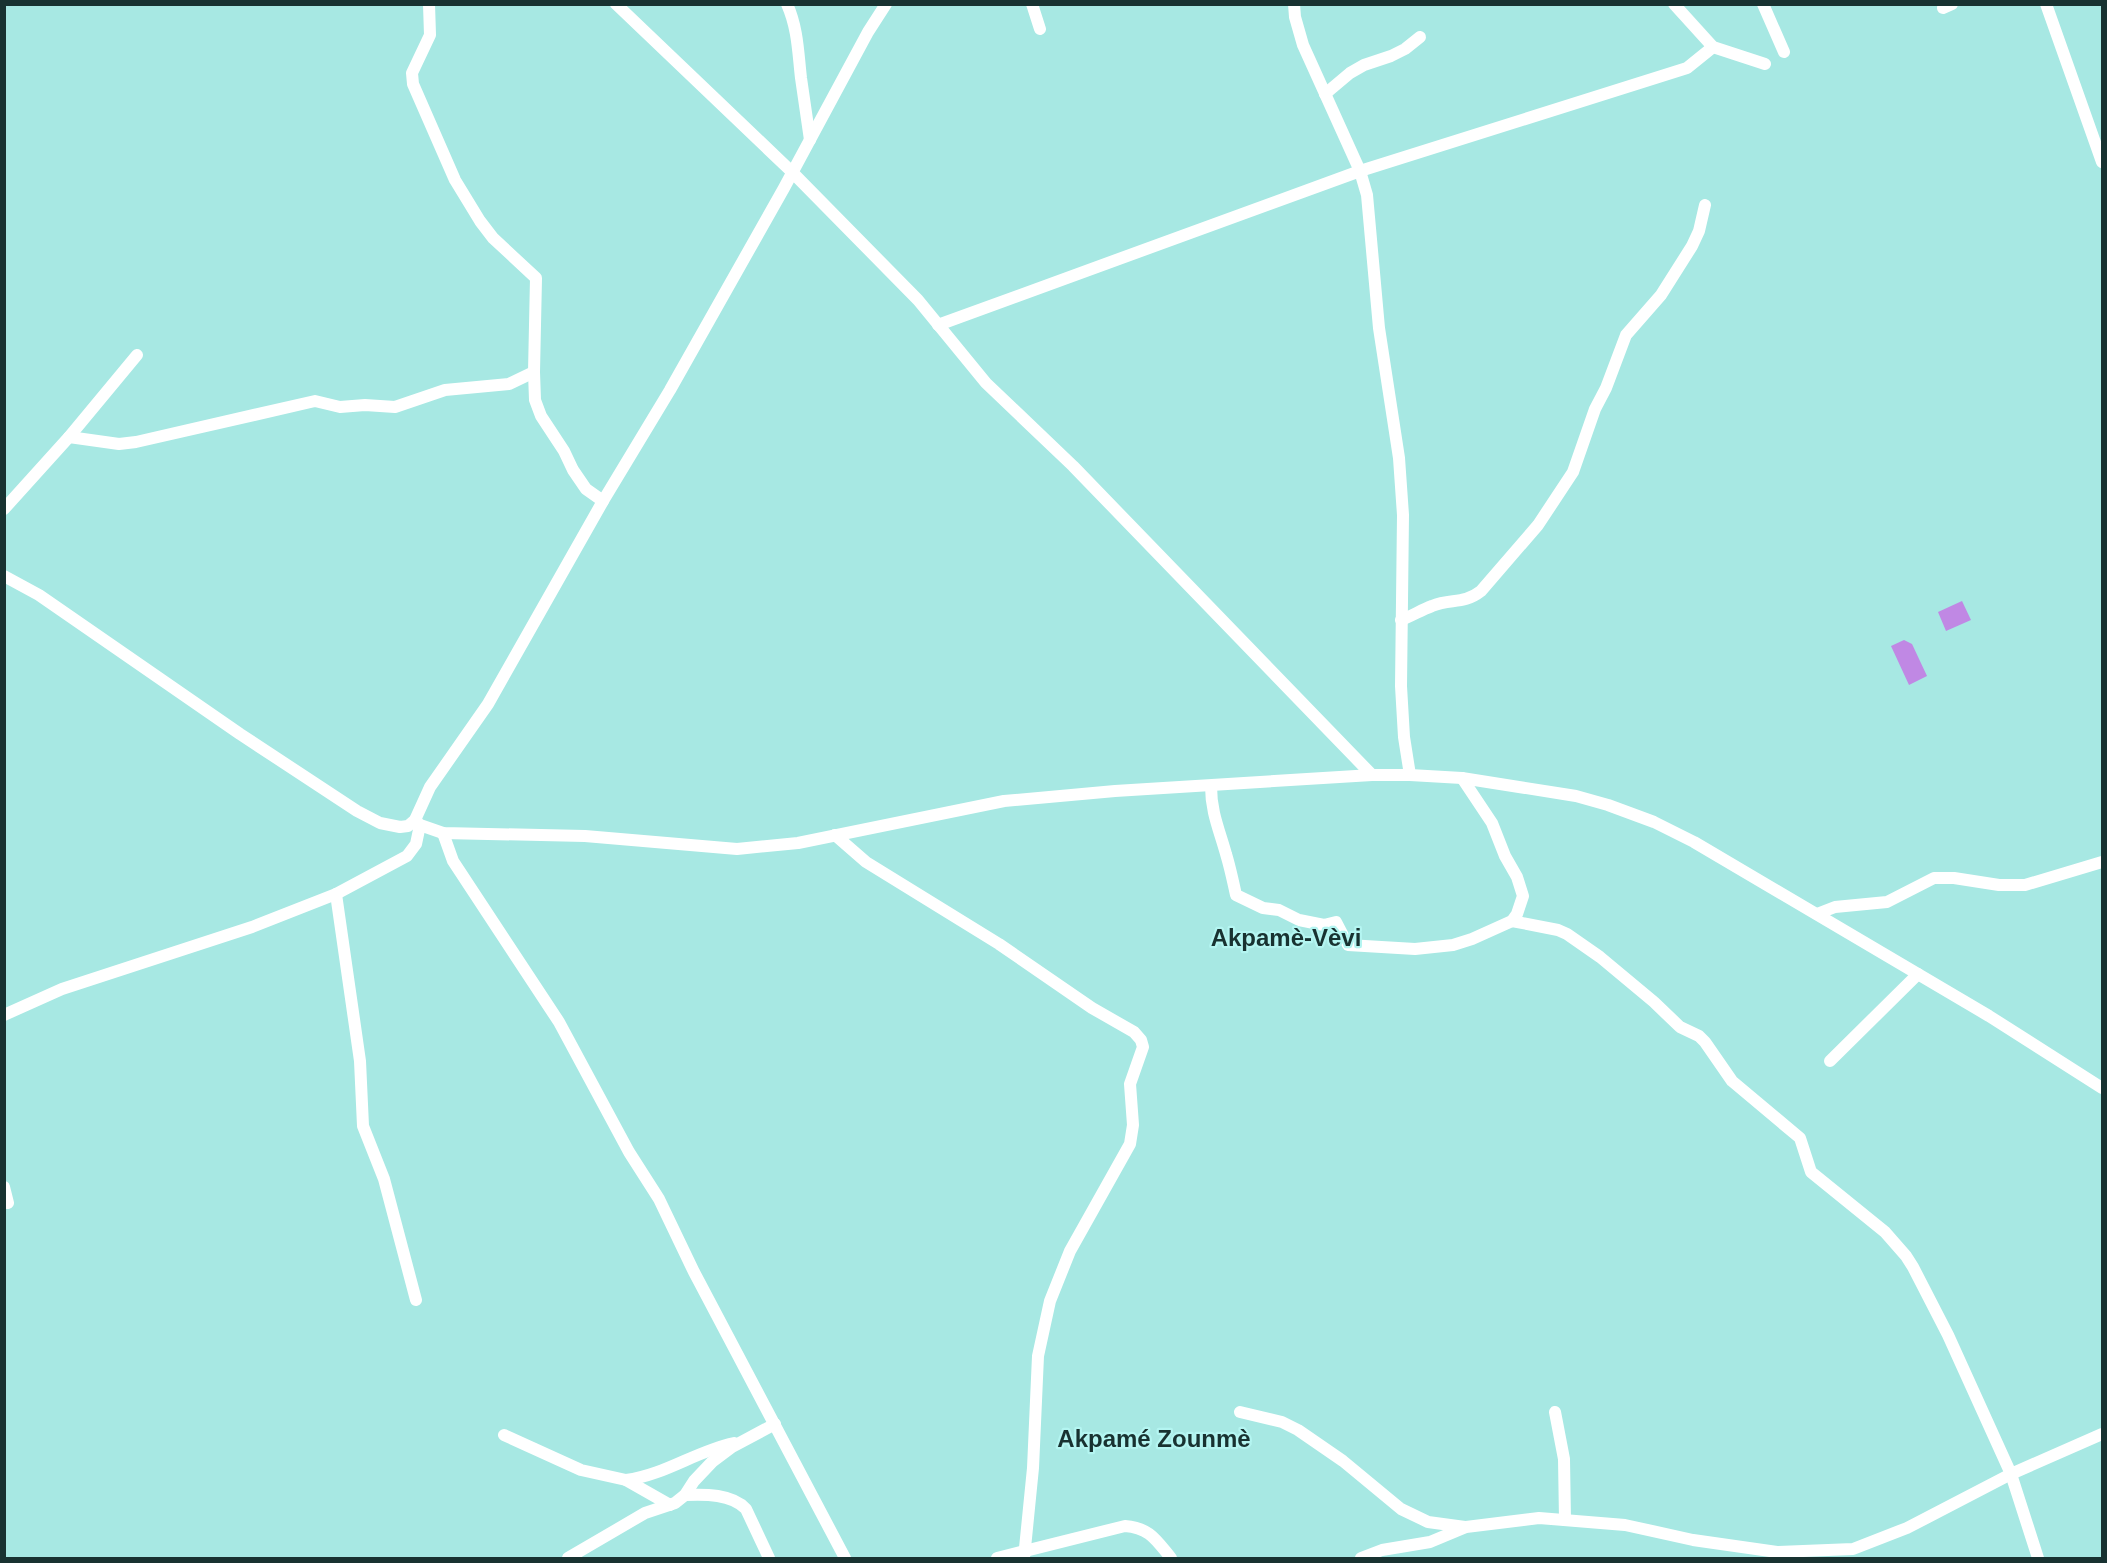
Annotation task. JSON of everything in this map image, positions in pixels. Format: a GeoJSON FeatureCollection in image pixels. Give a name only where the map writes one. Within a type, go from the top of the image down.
{"type":"FeatureCollection","features":[{"type":"Feature","properties":{"kind":"street"},"geometry":{"type":"LineString","coordinates":[[429,4],[430,35],[412,73],[413,84],[455,180],[480,221],[493,238],[536,278],[535,399],[541,416],[586,489],[603,501]]}},
{"type":"Feature","properties":{"kind":"street"},"geometry":{"type":"LineString","coordinates":[[616,4],[792,171],[918,300],[986,383],[1073,466],[1372,775]]}},
{"type":"Feature","properties":{"kind":"street"},"geometry":{"type":"LineString","coordinates":[[787,4],[794,20],[799,42],[801,77],[810,140]]}},
{"type":"Feature","properties":{"kind":"street"},"geometry":{"type":"LineString","coordinates":[[4,1015],[62,989],[252,927],[336,894],[407,856],[416,844],[418,823],[430,786],[488,704],[603,501],[670,390],[868,32],[886,4]]}},
{"type":"Feature","properties":{"kind":"street"},"geometry":{"type":"LineString","coordinates":[[1032,4],[1040,29]]}},
{"type":"Feature","properties":{"kind":"street"},"geometry":{"type":"LineString","coordinates":[[1294,4],[1295,17],[1303,45],[1360,171],[1367,195],[1379,328],[1399,458],[1403,515],[1401,686],[1404,737],[1410,775]]}},
{"type":"Feature","properties":{"kind":"street"},"geometry":{"type":"LineString","coordinates":[[1674,4],[1713,47],[1765,64]]}},
{"type":"Feature","properties":{"kind":"street"},"geometry":{"type":"LineString","coordinates":[[1763,4],[1784,52]]}},
{"type":"Feature","properties":{"kind":"street"},"geometry":{"type":"LineString","coordinates":[[2046,4],[2103,162]]}},
{"type":"Feature","properties":{"kind":"street"},"geometry":{"type":"LineString","coordinates":[[1325,94],[1350,73],[1405,49],[1420,37]]}},
{"type":"Feature","properties":{"kind":"street"},"geometry":{"type":"LineString","coordinates":[[938,325],[1360,171],[1687,68],[1713,47]]}},
{"type":"Feature","properties":{"kind":"street"},"geometry":{"type":"LineString","coordinates":[[1401,620],[1417,615],[1430,607],[1465,600],[1481,591],[1538,525],[1573,472],[1595,409],[1606,388],[1626,335],[1661,295],[1692,246],[1699,231],[1705,205]]}},
{"type":"Feature","properties":{"kind":"street"},"geometry":{"type":"LineString","coordinates":[[4,509],[69,437],[137,355]]}},
{"type":"Feature","properties":{"kind":"street"},"geometry":{"type":"LineString","coordinates":[[69,437],[119,444],[136,442],[315,401],[340,407],[365,405],[395,407],[445,390],[509,384],[534,372]]}},
{"type":"Feature","properties":{"kind":"street"},"geometry":{"type":"LineString","coordinates":[[4,576],[39,595],[357,812],[380,823],[400,827],[418,823],[443,833],[585,836],[737,849],[798,843],[1004,801],[1115,791],[1372,775],[1462,778],[1576,795],[1654,822],[1694,842],[1918,974],[2103,1088]]}},
{"type":"Feature","properties":{"kind":"street"},"geometry":{"type":"LineString","coordinates":[[1462,778],[1492,823],[1521,889],[1523,896],[1521,905],[1512,921]]}},
{"type":"Feature","properties":{"kind":"street"},"geometry":{"type":"LineString","coordinates":[[1211,786],[1216,829],[1226,854],[1236,895],[1263,908],[1279,910],[1299,920],[1324,925],[1336,922],[1348,945],[1415,950],[1453,945],[1512,921],[1558,930],[1600,957],[1680,1027],[1699,1036],[1732,1081],[1800,1138],[1811,1172],[1885,1232],[1913,1267],[1948,1335],[2010,1474],[2038,1558]]}},
{"type":"Feature","properties":{"kind":"street"},"geometry":{"type":"LineString","coordinates":[[443,833],[453,861],[559,1022],[629,1152],[659,1199],[694,1272],[845,1558]]}},
{"type":"Feature","properties":{"kind":"street"},"geometry":{"type":"LineString","coordinates":[[835,835],[866,862],[999,944],[1092,1008],[1134,1032],[1141,1040],[1143,1047],[1130,1084],[1133,1125],[1130,1144],[1070,1251],[1050,1301],[1038,1356],[1033,1468],[1024,1555]]}},
{"type":"Feature","properties":{"kind":"street"},"geometry":{"type":"LineString","coordinates":[[1817,914],[1835,907],[1887,902],[1934,878],[1954,878],[1999,885],[2025,885],[2103,862]]}},
{"type":"Feature","properties":{"kind":"street"},"geometry":{"type":"LineString","coordinates":[[336,894],[360,1061],[363,1126],[384,1179],[416,1300]]}},
{"type":"Feature","properties":{"kind":"street"},"geometry":{"type":"LineString","coordinates":[[1830,1061],[1918,974]]}},
{"type":"Feature","properties":{"kind":"street"},"geometry":{"type":"LineString","coordinates":[[4,1187],[8,1203]]}},
{"type":"Feature","properties":{"kind":"street"},"geometry":{"type":"LineString","coordinates":[[1240,1412],[1282,1422],[1298,1430],[1343,1461],[1401,1509],[1428,1522],[1466,1527],[1539,1518],[1625,1525],[1693,1540],[1795,1555],[1853,1549],[1907,1528],[2010,1474],[2103,1434]]}},
{"type":"Feature","properties":{"kind":"street"},"geometry":{"type":"LineString","coordinates":[[1555,1412],[1564,1460],[1565,1520]]}},
{"type":"Feature","properties":{"kind":"street"},"geometry":{"type":"LineString","coordinates":[[568,1558],[645,1513],[670,1505],[685,1495],[694,1481],[712,1462],[741,1442],[775,1424]]}},
{"type":"Feature","properties":{"kind":"street"},"geometry":{"type":"LineString","coordinates":[[504,1435],[581,1470],[626,1480],[670,1505]]}},
{"type":"Feature","properties":{"kind":"street"},"geometry":{"type":"LineString","coordinates":[[626,1480],[653,1475],[720,1446],[741,1442]]}},
{"type":"Feature","properties":{"kind":"street"},"geometry":{"type":"LineString","coordinates":[[685,1495],[701,1494],[736,1500],[746,1509],[769,1558]]}},
{"type":"Feature","properties":{"kind":"street"},"geometry":{"type":"LineString","coordinates":[[997,1558],[1024,1555],[1125,1526],[1136,1527],[1148,1532],[1170,1558]]}},
{"type":"Feature","properties":{"kind":"street"},"geometry":{"type":"LineString","coordinates":[[1361,1558],[1382,1550],[1430,1542],[1466,1527]]}},
{"type":"Feature","properties":{"kind":"shaded area"},"geometry":{"type":"Polygon","coordinates":[[[1962,601],[1971,620],[1946,631],[1938,612],[1962,601]]]}},
{"type":"Feature","properties":{"kind":"shaded area"},"geometry":{"type":"Polygon","coordinates":[[[1904,640],[1912,644],[1927,676],[1909,685],[1891,646],[1904,640]]]}},
{"type":"Feature","properties":{"kind":"district","name":"Akpamè-Vèvi"},"geometry":{"type":"Point","coordinates":[1286,937]}},
{"type":"Feature","properties":{"kind":"district","name":"Akpamé Zounmè"},"geometry":{"type":"Point","coordinates":[1154,1438]}}]}
